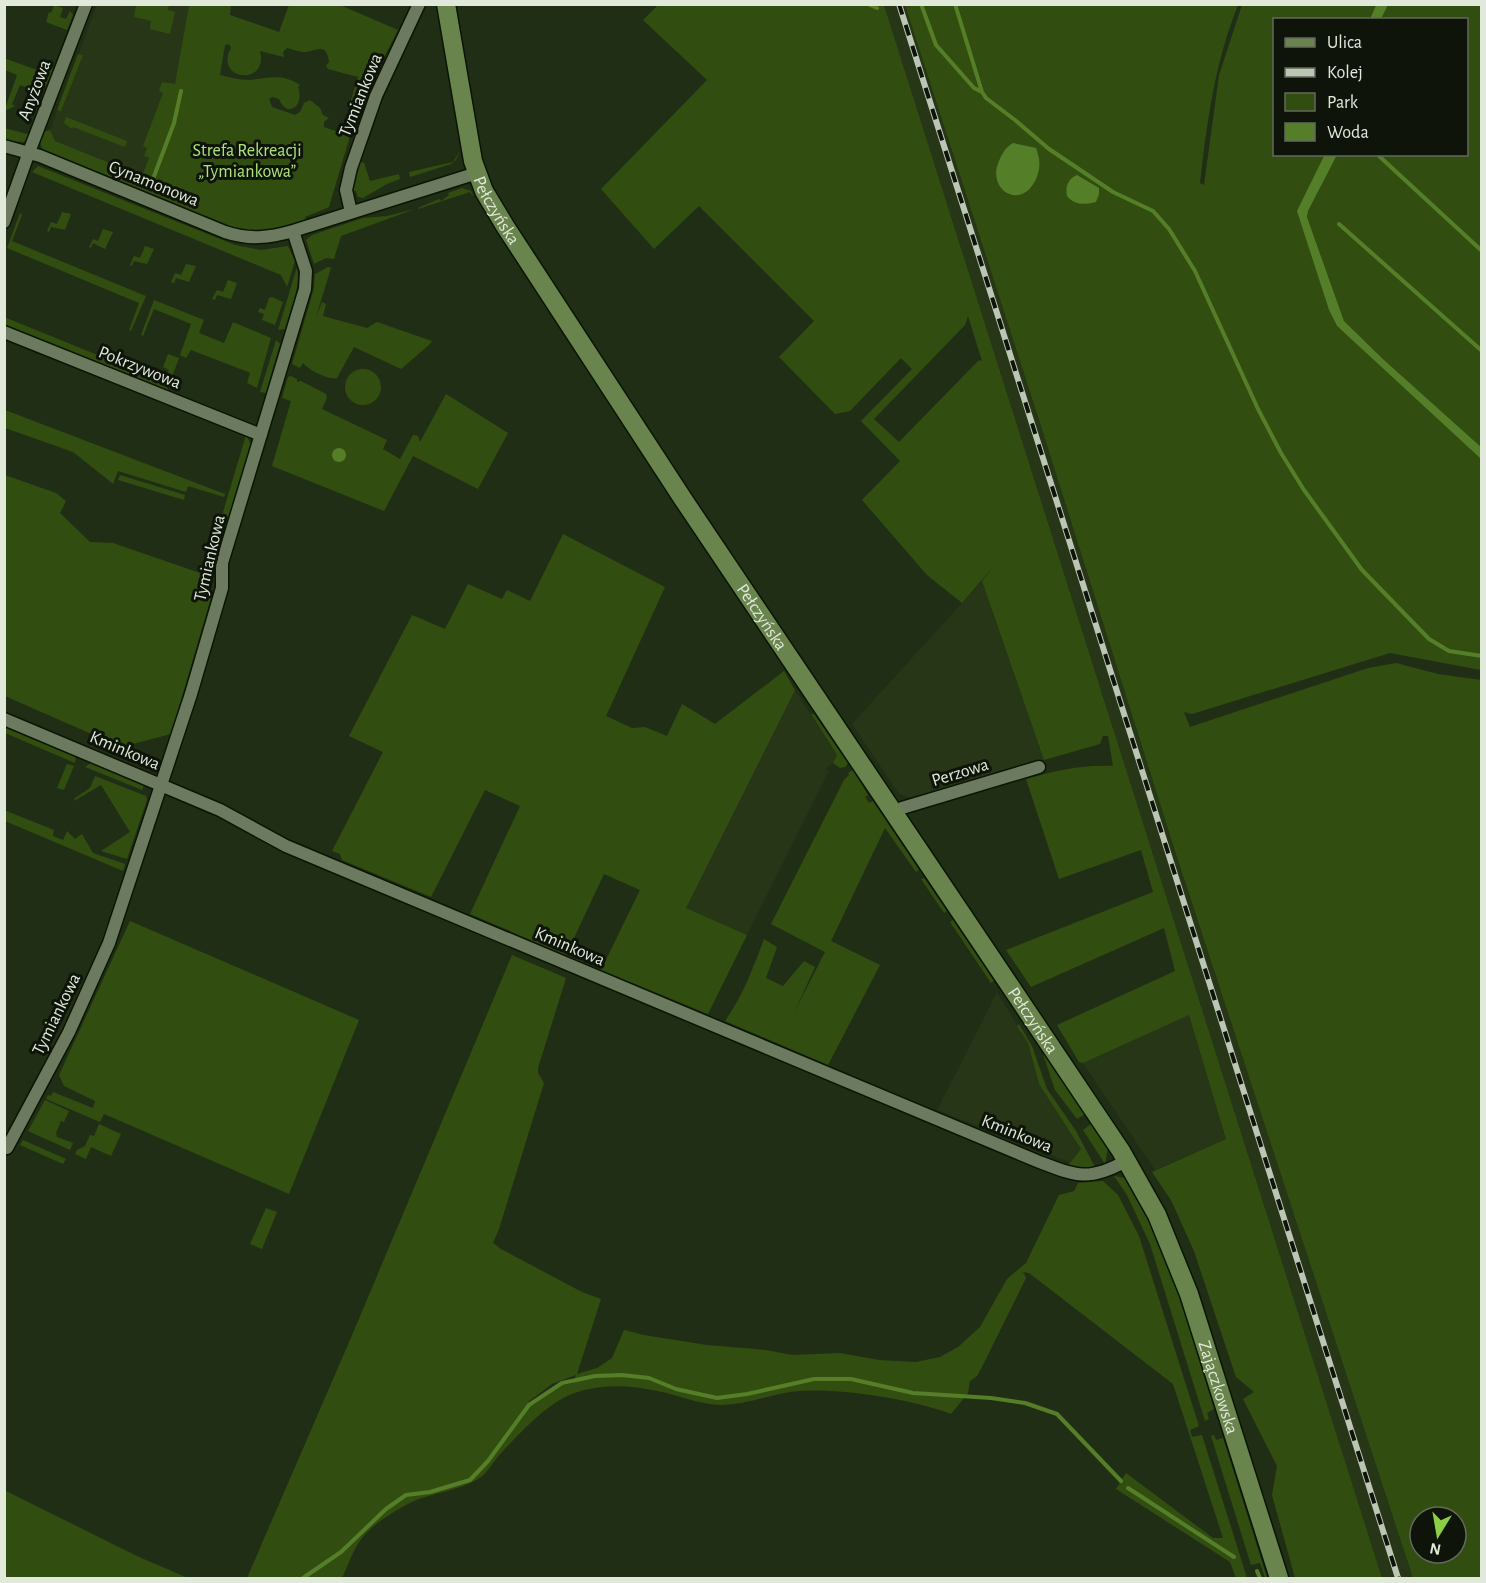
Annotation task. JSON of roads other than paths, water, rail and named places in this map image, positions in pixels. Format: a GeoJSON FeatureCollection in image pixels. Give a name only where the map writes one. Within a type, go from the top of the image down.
{"type":"FeatureCollection","features":[{"type":"Feature","properties":{"kind":"main road","name":"Pełczyńska"},"geometry":{"type":"LineString","coordinates":[[446,4],[477,173],[484,191],[683,500],[1126,1161],[1149,1199]]}},
{"type":"Feature","properties":{"kind":"main road","name":"Zajączkowska"},"geometry":{"type":"LineString","coordinates":[[1149,1199],[1172,1247],[1189,1294],[1279,1578]]}},
{"type":"Feature","properties":{"kind":"street","name":"Anyżowa"},"geometry":{"type":"LineString","coordinates":[[4,222],[86,4]]}},
{"type":"Feature","properties":{"kind":"street","name":"Tymiankowa"},"geometry":{"type":"LineString","coordinates":[[351,212],[346,190],[351,168],[374,103],[419,4]]}},
{"type":"Feature","properties":{"kind":"street","name":"Cynamonowa"},"geometry":{"type":"LineString","coordinates":[[4,146],[29,152],[232,234],[258,238],[293,231]]}},
{"type":"Feature","properties":{"kind":"street"},"geometry":{"type":"LineString","coordinates":[[293,231],[477,173]]}},
{"type":"Feature","properties":{"kind":"street","name":"Tymiankowa"},"geometry":{"type":"LineString","coordinates":[[7,1148],[69,1032],[106,951],[162,785],[222,588],[222,563],[306,282],[306,271],[293,231]]}},
{"type":"Feature","properties":{"kind":"street","name":"Pokrzywowa"},"geometry":{"type":"LineString","coordinates":[[4,332],[261,435]]}},
{"type":"Feature","properties":{"kind":"street","name":"Kminkowa"},"geometry":{"type":"LineString","coordinates":[[4,719],[220,810],[286,846],[1037,1161],[1085,1176],[1106,1171],[1126,1161]]}},
{"type":"Feature","properties":{"kind":"street","name":"Perzowa"},"geometry":{"type":"LineString","coordinates":[[893,814],[902,808],[1039,767]]}},
{"type":"Feature","properties":{"kind":"water"},"geometry":{"type":"Polygon","coordinates":[[[1376,5],[1388,5],[1382,18],[1370,18],[1376,5]]]}},
{"type":"Feature","properties":{"kind":"water"},"geometry":{"type":"Polygon","coordinates":[[[1013,143],[1036,148],[1039,163],[1039,171],[1030,189],[1022,194],[1014,195],[1001,188],[996,171],[1003,153],[1013,143]]]}},
{"type":"Feature","properties":{"kind":"water"},"geometry":{"type":"Polygon","coordinates":[[[1324,156],[1336,156],[1307,217],[1344,321],[1481,447],[1481,459],[1337,326],[1329,310],[1297,211],[1324,156]]]}},
{"type":"Feature","properties":{"kind":"water"},"geometry":{"type":"Polygon","coordinates":[[[1077,175],[1099,188],[1096,202],[1080,204],[1067,196],[1068,184],[1077,175]]]}},
{"type":"Feature","properties":{"kind":"water"},"geometry":{"type":"Polygon","coordinates":[[[339,448],[344,450],[346,455],[344,460],[339,462],[334,460],[332,455],[334,450],[339,448]]]}},
{"type":"Feature","properties":{"kind":"waterway"},"geometry":{"type":"LineString","coordinates":[[868,4],[877,8]]}},
{"type":"Feature","properties":{"kind":"waterway"},"geometry":{"type":"LineString","coordinates":[[921,4],[936,45],[974,88],[982,92]]}},
{"type":"Feature","properties":{"kind":"waterway"},"geometry":{"type":"LineString","coordinates":[[955,4],[982,92],[986,98],[1049,149],[1113,192],[1153,211],[1169,229],[1195,271],[1258,409],[1281,453],[1304,490],[1362,570],[1429,639],[1449,651],[1482,656]]}},
{"type":"Feature","properties":{"kind":"waterway"},"geometry":{"type":"LineString","coordinates":[[153,179],[174,123],[181,91]]}},
{"type":"Feature","properties":{"kind":"waterway"},"geometry":{"type":"LineString","coordinates":[[1379,156],[1482,251]]}},
{"type":"Feature","properties":{"kind":"waterway"},"geometry":{"type":"LineString","coordinates":[[1339,224],[1482,351]]}},
{"type":"Feature","properties":{"kind":"waterway"},"geometry":{"type":"LineString","coordinates":[[303,1578],[341,1552],[386,1509],[406,1495],[430,1492],[470,1480],[488,1461],[529,1405],[562,1383],[595,1376],[622,1375],[649,1378],[676,1389],[717,1398],[747,1394],[814,1379],[851,1379],[913,1393],[991,1398],[1025,1403],[1057,1414],[1121,1481]]}},
{"type":"Feature","properties":{"kind":"waterway"},"geometry":{"type":"LineString","coordinates":[[1128,1488],[1234,1557]]}},
{"type":"Feature","properties":{"kind":"waterway"},"geometry":{"type":"LineString","coordinates":[[1257,1571],[1260,1578]]}},
{"type":"Feature","properties":{"kind":"railway"},"geometry":{"type":"LineString","coordinates":[[899,4],[1398,1578]]}},
{"type":"Feature","properties":{"kind":"park label","name":"Strefa Rekreacji „Tymiankowa”"},"geometry":{"type":"Point","coordinates":[247,160]}}]}
